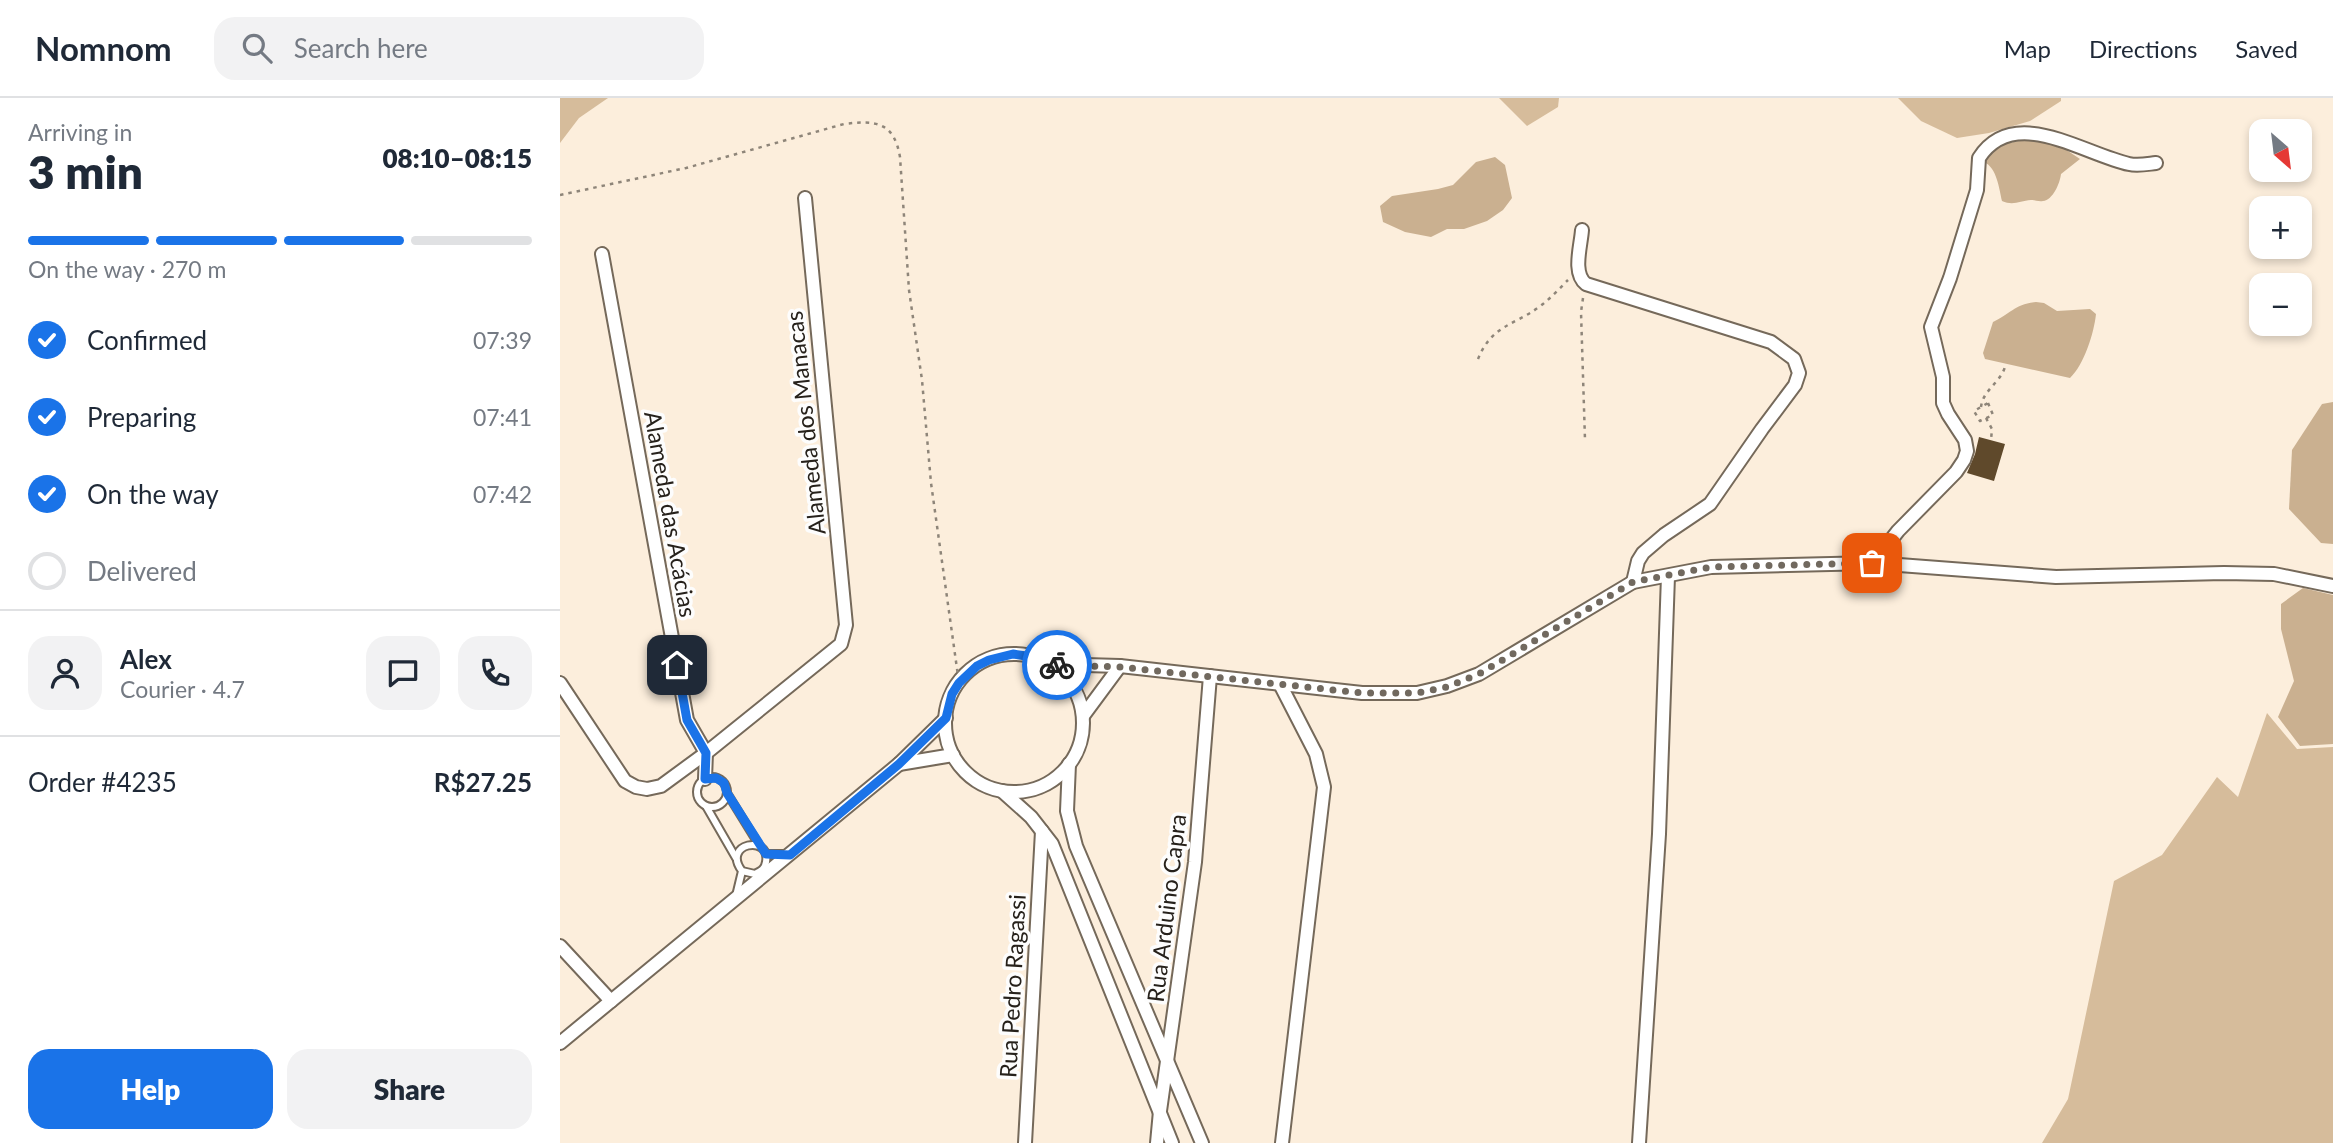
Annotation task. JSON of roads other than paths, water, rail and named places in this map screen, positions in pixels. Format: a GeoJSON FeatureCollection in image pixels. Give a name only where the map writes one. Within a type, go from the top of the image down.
{"type":"FeatureCollection","features":[{"type":"Feature","properties":{"kind":"street"},"geometry":{"type":"LineString","coordinates":[[1872,563],[1898,531],[1956,472],[1967,451],[1965,440],[1943,402],[1943,377],[1931,327],[1950,278],[1977,190],[1979,158],[1982,153],[1993,141],[2006,135],[2021,133],[2050,136],[2097,155],[2132,165],[2156,163]]}},
{"type":"Feature","properties":{"kind":"street","name":"Alameda dos Manacas"},"geometry":{"type":"LineString","coordinates":[[706,753],[841,644],[846,625],[804,198]]}},
{"type":"Feature","properties":{"kind":"street"},"geometry":{"type":"LineString","coordinates":[[1582,230],[1578,271],[1581,280],[1586,284],[1771,342],[1794,359],[1798,367],[1796,385],[1710,504],[1664,535],[1643,553],[1638,561],[1633,582]]}},
{"type":"Feature","properties":{"kind":"street","name":"Alameda das Acácias"},"geometry":{"type":"LineString","coordinates":[[601,254],[687,720],[706,753]]}},
{"type":"Feature","properties":{"kind":"street"},"geometry":{"type":"LineString","coordinates":[[1050,664],[1076,692],[1083,716],[1081,741],[1069,764],[1051,781],[1027,790],[1002,791],[990,788],[968,775],[953,755],[948,743],[946,718],[952,694],[959,683],[977,666],[1001,656],[1026,656],[1050,664],[1120,667],[1362,693],[1417,693],[1447,687],[1479,674],[1633,582],[1722,566],[1872,563],[2056,577],[2274,574],[2333,586]]}},
{"type":"Feature","properties":{"kind":"street"},"geometry":{"type":"LineString","coordinates":[[1639,1143],[1658,834],[1668,576]]}},
{"type":"Feature","properties":{"kind":"street"},"geometry":{"type":"LineString","coordinates":[[1083,716],[1120,667]]}},
{"type":"Feature","properties":{"kind":"street","name":"Rua Arduino Capra"},"geometry":{"type":"LineString","coordinates":[[1157,1143],[1195,862],[1210,676]]}},
{"type":"Feature","properties":{"kind":"street"},"geometry":{"type":"LineString","coordinates":[[560,683],[625,781],[636,787],[647,789],[661,786],[706,753]]}},
{"type":"Feature","properties":{"kind":"street"},"geometry":{"type":"LineString","coordinates":[[1280,684],[1316,754],[1324,787],[1282,1143]]}},
{"type":"Feature","properties":{"kind":"street"},"geometry":{"type":"LineString","coordinates":[[560,1043],[899,764],[946,718]]}},
{"type":"Feature","properties":{"kind":"street"},"geometry":{"type":"LineString","coordinates":[[705,779],[706,753]]}},
{"type":"Feature","properties":{"kind":"street"},"geometry":{"type":"LineString","coordinates":[[899,764],[953,755]]}},
{"type":"Feature","properties":{"kind":"street"},"geometry":{"type":"LineString","coordinates":[[1069,764],[1067,811],[1076,846],[1202,1143]]}},
{"type":"Feature","properties":{"kind":"street"},"geometry":{"type":"LineString","coordinates":[[1002,791],[1031,817],[1052,844],[1172,1143]]}},
{"type":"Feature","properties":{"kind":"street","name":"Rua Pedro Ragassi"},"geometry":{"type":"LineString","coordinates":[[1025,1143],[1042,831]]}},
{"type":"Feature","properties":{"kind":"street"},"geometry":{"type":"LineString","coordinates":[[560,946],[611,1001]]}},
{"type":"Feature","properties":{"kind":"lane"},"geometry":{"type":"LineString","coordinates":[[706,806],[720,805],[727,793],[727,787],[720,779],[705,779],[699,786],[697,795],[706,806],[741,871],[735,898]]}},
{"type":"Feature","properties":{"kind":"lane"},"geometry":{"type":"LineString","coordinates":[[727,793],[766,854],[766,864],[760,872],[750,874],[741,871]]}},
{"type":"Feature","properties":{"kind":"lane"},"geometry":{"type":"LineString","coordinates":[[736,858],[745,846],[760,846]]}},
{"type":"Feature","properties":{"kind":"lane"},"geometry":{"type":"LineString","coordinates":[[766,854],[790,855]]}}]}
